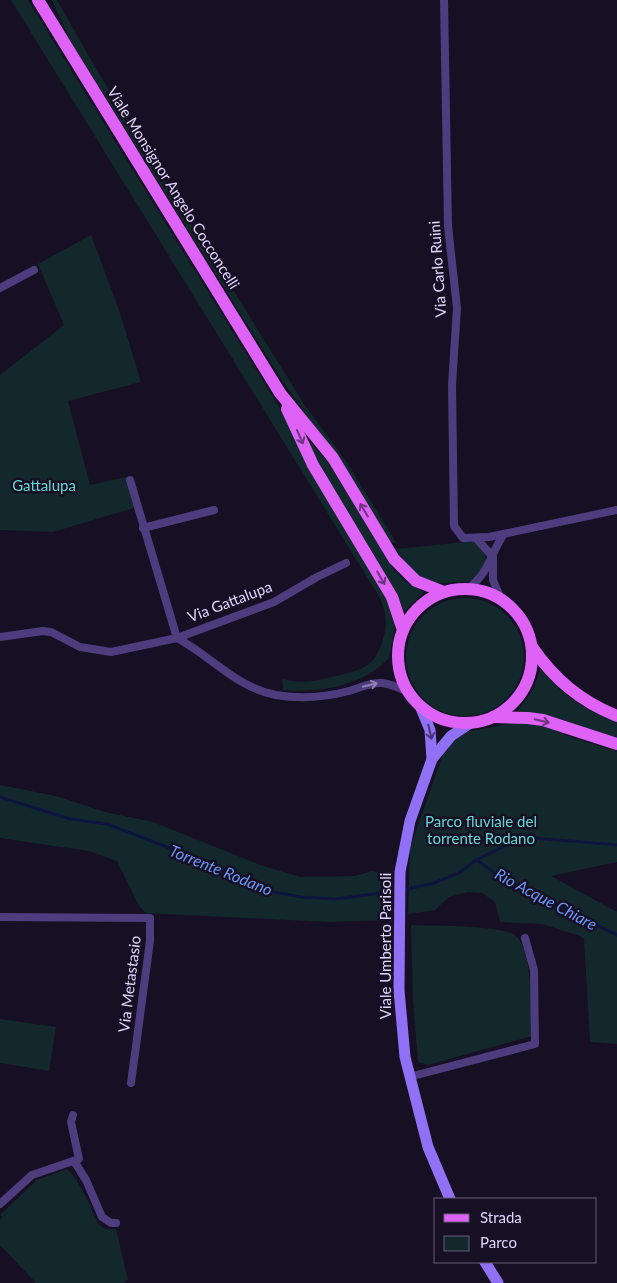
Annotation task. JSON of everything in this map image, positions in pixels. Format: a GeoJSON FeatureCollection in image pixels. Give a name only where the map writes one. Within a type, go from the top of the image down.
{"type":"FeatureCollection","features":[{"type":"Feature","properties":{"kind":"main road","name":"Viale Monsignor Angelo Cocconcelli"},"geometry":{"type":"LineString","coordinates":[[38,0],[280,392],[332,458],[394,560],[416,581],[444,592]]}},
{"type":"Feature","properties":{"kind":"main road","name":"Viale Monsignor Angelo Cocconcelli"},"geometry":{"type":"LineString","coordinates":[[280,392],[313,465],[392,597],[403,630]]}},
{"type":"Feature","properties":{"kind":"main road"},"geometry":{"type":"LineString","coordinates":[[617,716],[587,702],[562,684],[532,647],[519,616],[501,599],[485,592],[468,589],[444,592],[420,606],[403,630],[398,655],[399,672],[408,692],[420,706],[438,718],[468,724],[493,718],[543,720],[617,744]]}},
{"type":"Feature","properties":{"kind":"main road"},"geometry":{"type":"LineString","coordinates":[[493,718],[505,711],[523,690],[532,664],[532,647]]}},
{"type":"Feature","properties":{"kind":"main road","name":"Viale Umberto Parisoli"},"geometry":{"type":"LineString","coordinates":[[420,706],[430,730],[432,759]]}},
{"type":"Feature","properties":{"kind":"main road","name":"Viale Umberto Parisoli"},"geometry":{"type":"LineString","coordinates":[[450,1198],[428,1147],[409,1077],[400,1011],[398,928],[400,872],[410,821],[432,759],[451,736],[468,724]]}},
{"type":"Feature","properties":{"kind":"main road"},"geometry":{"type":"LineString","coordinates":[[486,1263],[498,1283]]}},
{"type":"Feature","properties":{"kind":"street","name":"Via Carlo Ruini"},"geometry":{"type":"LineString","coordinates":[[444,0],[448,226],[457,308],[452,385],[454,526],[462,538],[476,538]]}},
{"type":"Feature","properties":{"kind":"street"},"geometry":{"type":"LineString","coordinates":[[0,288],[34,270]]}},
{"type":"Feature","properties":{"kind":"street"},"geometry":{"type":"LineString","coordinates":[[130,480],[177,638]]}},
{"type":"Feature","properties":{"kind":"street"},"geometry":{"type":"LineString","coordinates":[[143,528],[214,510]]}},
{"type":"Feature","properties":{"kind":"street"},"geometry":{"type":"LineString","coordinates":[[476,538],[504,534],[617,510]]}},
{"type":"Feature","properties":{"kind":"street"},"geometry":{"type":"LineString","coordinates":[[468,589],[485,574],[497,544],[504,534]]}},
{"type":"Feature","properties":{"kind":"street"},"geometry":{"type":"LineString","coordinates":[[476,538],[493,557],[493,580],[501,599]]}},
{"type":"Feature","properties":{"kind":"street","name":"Via Gattalupa"},"geometry":{"type":"LineString","coordinates":[[0,637],[43,631],[51,632],[80,647],[111,652],[177,638],[270,603],[346,563]]}},
{"type":"Feature","properties":{"kind":"street","name":"Via Gattalupa"},"geometry":{"type":"LineString","coordinates":[[177,638],[202,652],[237,679],[263,692],[296,697],[332,694],[378,683],[390,684],[408,692]]}},
{"type":"Feature","properties":{"kind":"street","name":"Via Metastasio"},"geometry":{"type":"LineString","coordinates":[[0,917],[150,918],[150,941],[131,1083]]}},
{"type":"Feature","properties":{"kind":"street"},"geometry":{"type":"LineString","coordinates":[[409,1077],[536,1044],[534,970],[525,938]]}},
{"type":"Feature","properties":{"kind":"street"},"geometry":{"type":"LineString","coordinates":[[0,1204],[32,1174],[74,1162],[80,1157],[71,1122],[73,1116]]}},
{"type":"Feature","properties":{"kind":"street"},"geometry":{"type":"LineString","coordinates":[[74,1162],[86,1180],[102,1218],[111,1223],[116,1222]]}},
{"type":"Feature","properties":{"kind":"green space"},"geometry":{"type":"Polygon","coordinates":[[[11,0],[28,0],[284,415],[392,606],[396,622],[389,658],[367,675],[340,686],[326,689],[283,690],[282,678],[300,682],[313,681],[358,670],[370,663],[375,657],[383,639],[386,623],[380,598],[11,0]]]}},
{"type":"Feature","properties":{"kind":"green space"},"geometry":{"type":"Polygon","coordinates":[[[52,0],[57,0],[98,72],[304,404],[346,461],[396,542],[389,544],[339,461],[281,379],[70,40],[52,0]]]}},
{"type":"Feature","properties":{"kind":"green space","name":"Gattalupa"},"geometry":{"type":"Polygon","coordinates":[[[91,235],[119,310],[141,382],[68,401],[90,485],[126,477],[134,508],[53,532],[0,530],[0,375],[64,325],[38,264],[91,235]]]}},
{"type":"Feature","properties":{"kind":"green space"},"geometry":{"type":"Polygon","coordinates":[[[305,435],[329,464],[395,571],[406,582],[424,592],[404,612],[381,567],[328,480],[305,435]]]}},
{"type":"Feature","properties":{"kind":"green space"},"geometry":{"type":"Polygon","coordinates":[[[474,541],[483,551],[485,562],[480,573],[470,582],[435,583],[428,581],[415,573],[396,549],[474,541]]]}},
{"type":"Feature","properties":{"kind":"green space"},"geometry":{"type":"Polygon","coordinates":[[[465,598],[487,603],[507,615],[519,635],[524,657],[519,679],[507,699],[487,711],[465,716],[443,711],[423,699],[411,679],[406,657],[411,635],[423,615],[443,603],[465,598]]]}},
{"type":"Feature","properties":{"kind":"green space"},"geometry":{"type":"Polygon","coordinates":[[[540,669],[575,701],[605,718],[617,722],[617,739],[556,718],[518,711],[534,688],[540,669]]]}},
{"type":"Feature","properties":{"kind":"green space","name":"Parco fluviale del torrente Rodano"},"geometry":{"type":"Polygon","coordinates":[[[517,722],[546,726],[573,738],[617,751],[617,862],[551,876],[617,912],[617,1044],[590,1042],[584,939],[580,936],[542,924],[500,922],[495,902],[482,893],[468,892],[449,897],[435,910],[408,914],[410,848],[442,757],[452,742],[467,732],[517,722]]]}},
{"type":"Feature","properties":{"kind":"green space","name":"Parco fluviale del torrente Rodano"},"geometry":{"type":"Polygon","coordinates":[[[0,785],[56,796],[105,812],[153,822],[263,866],[300,877],[355,876],[372,871],[390,875],[387,920],[328,922],[146,913],[139,906],[117,861],[89,851],[0,838],[0,785]]]}},
{"type":"Feature","properties":{"kind":"green space"},"geometry":{"type":"Polygon","coordinates":[[[411,925],[483,928],[509,932],[516,936],[522,944],[526,955],[530,983],[532,1036],[428,1065],[418,1062],[413,999],[411,925]]]}},
{"type":"Feature","properties":{"kind":"green space"},"geometry":{"type":"Polygon","coordinates":[[[0,1019],[56,1027],[49,1071],[0,1063],[0,1019]]]}},
{"type":"Feature","properties":{"kind":"green space"},"geometry":{"type":"Polygon","coordinates":[[[67,1169],[82,1189],[100,1226],[116,1229],[128,1280],[123,1283],[36,1283],[0,1245],[0,1220],[3,1217],[0,1215],[37,1180],[67,1169]]]}},
{"type":"Feature","properties":{"kind":"waterway","name":"Torrente Rodano"},"geometry":{"type":"LineString","coordinates":[[0,797],[70,819],[107,824],[188,855],[269,891],[301,897],[335,899],[397,891]]}},
{"type":"Feature","properties":{"kind":"waterway","name":"Torrente Rodano"},"geometry":{"type":"LineString","coordinates":[[403,890],[434,883],[459,873],[476,860],[523,837],[617,845]]}},
{"type":"Feature","properties":{"kind":"waterway","name":"Rio Acque Chiare"},"geometry":{"type":"LineString","coordinates":[[477,860],[507,882],[617,935]]}}]}
